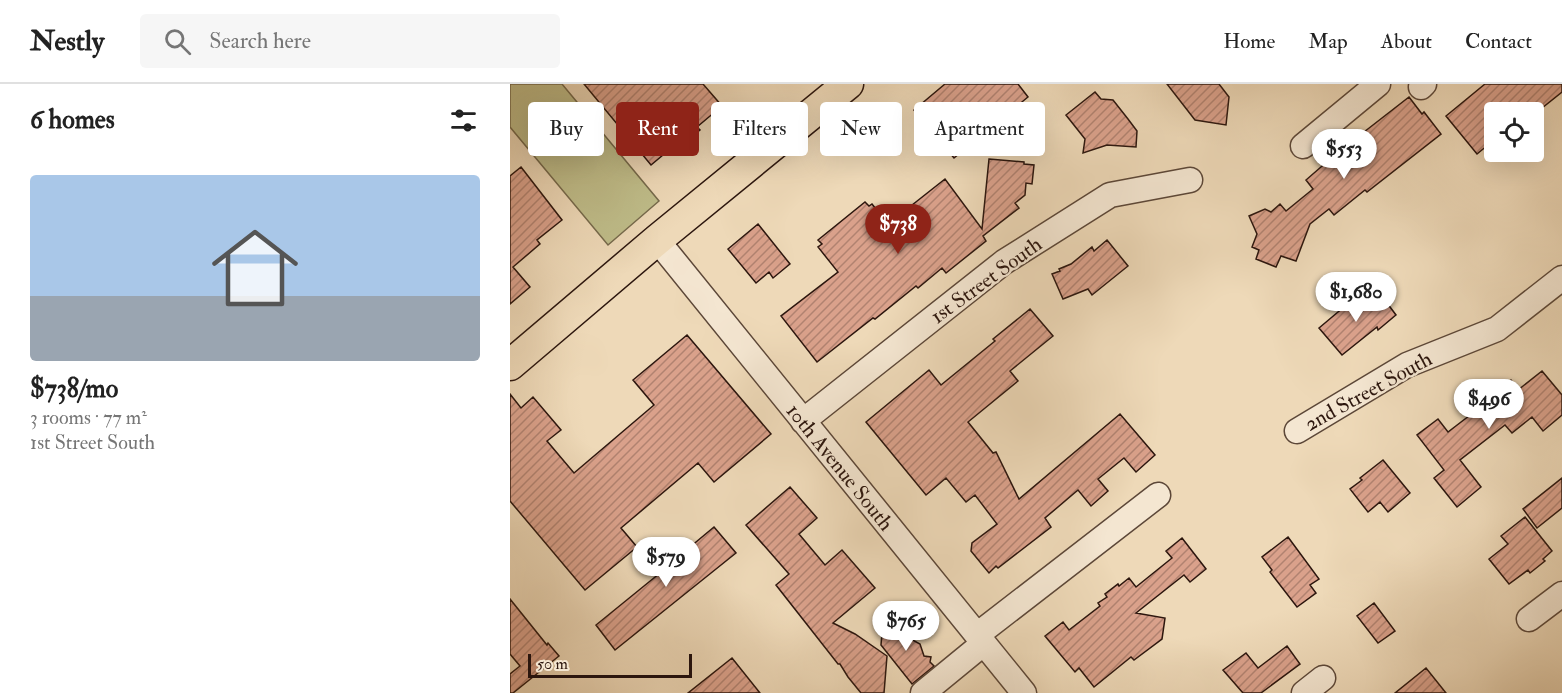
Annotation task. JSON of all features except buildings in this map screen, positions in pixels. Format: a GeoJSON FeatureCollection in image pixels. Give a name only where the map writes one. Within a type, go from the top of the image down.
{"type":"FeatureCollection","features":[{"type":"Feature","properties":{"kind":"main road"},"geometry":{"type":"LineString","coordinates":[[510,365],[657,240],[848,84]]}},
{"type":"Feature","properties":{"kind":"street"},"geometry":{"type":"LineString","coordinates":[[1303,146],[1377,84]]}},
{"type":"Feature","properties":{"kind":"street","name":"1st Street South"},"geometry":{"type":"LineString","coordinates":[[803,421],[1004,262],[1110,195],[1190,180]]}},
{"type":"Feature","properties":{"kind":"street","name":"10th Avenue South"},"geometry":{"type":"LineString","coordinates":[[657,240],[1024,693]]}},
{"type":"Feature","properties":{"kind":"street","name":"2nd Street South"},"geometry":{"type":"LineString","coordinates":[[1297,431],[1407,365],[1497,329],[1562,278]]}},
{"type":"Feature","properties":{"kind":"street"},"geometry":{"type":"LineString","coordinates":[[923,693],[980,639],[1158,495]]}},
{"type":"Feature","properties":{"kind":"street"},"geometry":{"type":"LineString","coordinates":[[1529,620],[1562,594]]}},
{"type":"Feature","properties":{"kind":"shaded area"},"geometry":{"type":"Polygon","coordinates":[[[510,84],[562,84],[577,102],[528,102],[528,149],[510,127],[510,84]]]}},
{"type":"Feature","properties":{"kind":"shaded area"},"geometry":{"type":"Polygon","coordinates":[[[604,135],[616,149],[616,156],[622,156],[659,201],[608,245],[534,156],[604,156],[604,135]]]}}]}
